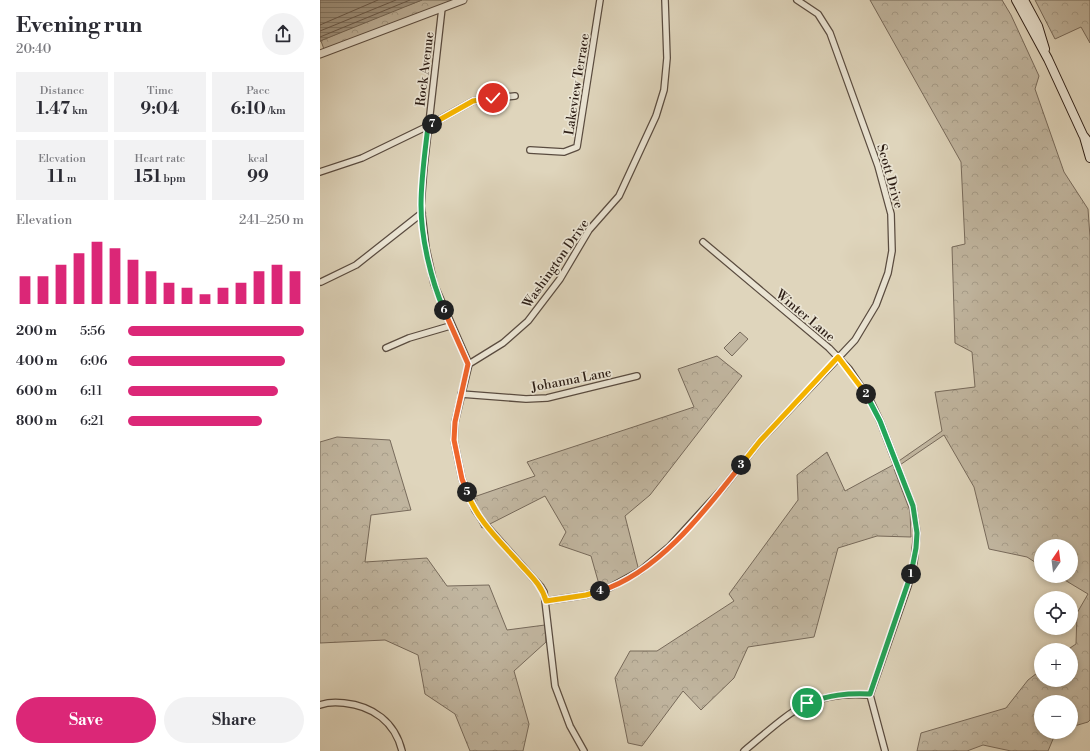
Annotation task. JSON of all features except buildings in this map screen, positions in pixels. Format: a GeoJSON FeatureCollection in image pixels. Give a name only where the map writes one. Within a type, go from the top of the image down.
{"type":"FeatureCollection","features":[{"type":"Feature","properties":{"kind":"main road"},"geometry":{"type":"LineString","coordinates":[[1016,0],[1048,59],[1083,135],[1090,158]]}},
{"type":"Feature","properties":{"kind":"main road"},"geometry":{"type":"LineString","coordinates":[[1024,0],[1042,35],[1048,59]]}},
{"type":"Feature","properties":{"kind":"main road"},"geometry":{"type":"LineString","coordinates":[[1083,135],[1090,144]]}},
{"type":"Feature","properties":{"kind":"street"},"geometry":{"type":"LineString","coordinates":[[320,54],[463,0]]}},
{"type":"Feature","properties":{"kind":"street","name":"Lakeview Terrace"},"geometry":{"type":"LineString","coordinates":[[530,150],[564,152],[577,147],[600,0]]}},
{"type":"Feature","properties":{"kind":"street","name":"Washington Drive"},"geometry":{"type":"LineString","coordinates":[[468,364],[503,344],[528,321],[560,279],[589,230],[619,196],[656,116],[664,90],[667,58],[665,0]]}},
{"type":"Feature","properties":{"kind":"street","name":"Scott Drive"},"geometry":{"type":"LineString","coordinates":[[546,601],[586,595],[609,588],[640,571],[652,562],[687,528],[760,441],[855,340],[876,305],[882,291],[892,252],[891,214],[878,166],[830,33],[818,14],[797,0]]}},
{"type":"Feature","properties":{"kind":"street","name":"Rock Avenue"},"geometry":{"type":"LineString","coordinates":[[442,8],[428,126],[422,213],[426,248],[434,284],[450,326],[468,364]]}},
{"type":"Feature","properties":{"kind":"street"},"geometry":{"type":"LineString","coordinates":[[320,172],[362,158],[428,126],[473,101],[515,96]]}},
{"type":"Feature","properties":{"kind":"street"},"geometry":{"type":"LineString","coordinates":[[321,282],[356,265],[422,213]]}},
{"type":"Feature","properties":{"kind":"street","name":"Winter Lane"},"geometry":{"type":"LineString","coordinates":[[703,242],[838,357],[870,400],[888,441],[913,506],[917,533],[916,548],[908,586],[870,694]]}},
{"type":"Feature","properties":{"kind":"street"},"geometry":{"type":"LineString","coordinates":[[386,348],[409,338],[450,326]]}},
{"type":"Feature","properties":{"kind":"street"},"geometry":{"type":"LineString","coordinates":[[468,364],[455,422],[454,440],[462,479],[469,497],[484,523],[541,587],[546,601],[555,686],[570,726],[584,751]]}},
{"type":"Feature","properties":{"kind":"street","name":"Johanna Lane"},"geometry":{"type":"LineString","coordinates":[[461,394],[526,399],[547,398],[637,376]]}},
{"type":"Feature","properties":{"kind":"street"},"geometry":{"type":"LineString","coordinates":[[744,751],[784,718],[807,703],[828,695],[847,693],[870,694],[885,751]]}},
{"type":"Feature","properties":{"kind":"street"},"geometry":{"type":"LineString","coordinates":[[320,705],[334,702],[352,704],[365,707],[378,713],[389,724],[398,737],[402,751]]}},
{"type":"Feature","properties":{"kind":"green space"},"geometry":{"type":"Polygon","coordinates":[[[422,0],[463,0],[325,52],[320,41],[422,0]]]}},
{"type":"Feature","properties":{"kind":"green space"},"geometry":{"type":"Polygon","coordinates":[[[870,0],[1002,0],[1011,15],[1039,76],[1035,89],[1064,172],[1088,209],[1090,237],[1090,720],[1078,725],[1078,695],[1034,695],[1034,739],[1053,739],[1048,751],[1011,751],[983,745],[967,751],[917,751],[921,733],[1006,708],[1028,680],[1034,675],[1034,687],[1078,687],[1078,643],[1076,643],[1076,635],[1078,635],[1078,611],[1088,594],[1070,583],[1078,583],[1078,539],[1034,539],[1034,562],[1027,557],[989,549],[974,487],[944,435],[894,469],[910,511],[911,537],[877,536],[838,548],[814,637],[748,647],[734,678],[701,710],[683,691],[642,746],[628,743],[615,678],[630,651],[657,651],[734,601],[729,594],[798,500],[797,475],[827,452],[845,491],[893,465],[942,431],[935,392],[975,387],[972,352],[955,343],[952,247],[965,244],[961,162],[870,0]]]}},
{"type":"Feature","properties":{"kind":"green space"},"geometry":{"type":"Polygon","coordinates":[[[1035,0],[1090,0],[1090,43],[1081,27],[1055,39],[1035,0]]]}},
{"type":"Feature","properties":{"kind":"green space"},"geometry":{"type":"Polygon","coordinates":[[[740,332],[748,339],[732,356],[724,348],[740,332]]]}},
{"type":"Feature","properties":{"kind":"green space"},"geometry":{"type":"Polygon","coordinates":[[[717,356],[742,376],[650,495],[625,516],[640,575],[602,595],[591,556],[559,545],[566,532],[545,496],[482,528],[468,499],[535,476],[527,462],[694,407],[678,369],[717,356]]]}},
{"type":"Feature","properties":{"kind":"green space"},"geometry":{"type":"Polygon","coordinates":[[[337,437],[390,440],[411,510],[371,515],[365,562],[427,558],[447,586],[489,585],[507,630],[545,625],[546,642],[514,671],[529,724],[523,751],[470,751],[455,714],[425,694],[418,655],[385,640],[320,643],[320,442],[337,437]]]}},
{"type":"Feature","properties":{"kind":"water"},"geometry":{"type":"Polygon","coordinates":[[[320,0],[422,0],[320,41],[320,0]]]}},
{"type":"Feature","properties":{"kind":"route"},"geometry":{"type":"LineString","coordinates":[[493,98],[478,99],[473,101],[428,126],[421,206],[426,248],[434,284],[450,326],[468,364],[455,422],[454,440],[462,479],[475,510],[484,523],[541,587],[546,601],[586,595],[609,588],[640,571],[670,546],[723,488],[760,441],[838,357],[849,369],[870,400],[880,421],[913,506],[917,533],[916,548],[908,586],[870,694],[847,693],[828,695],[807,703]]}}]}
